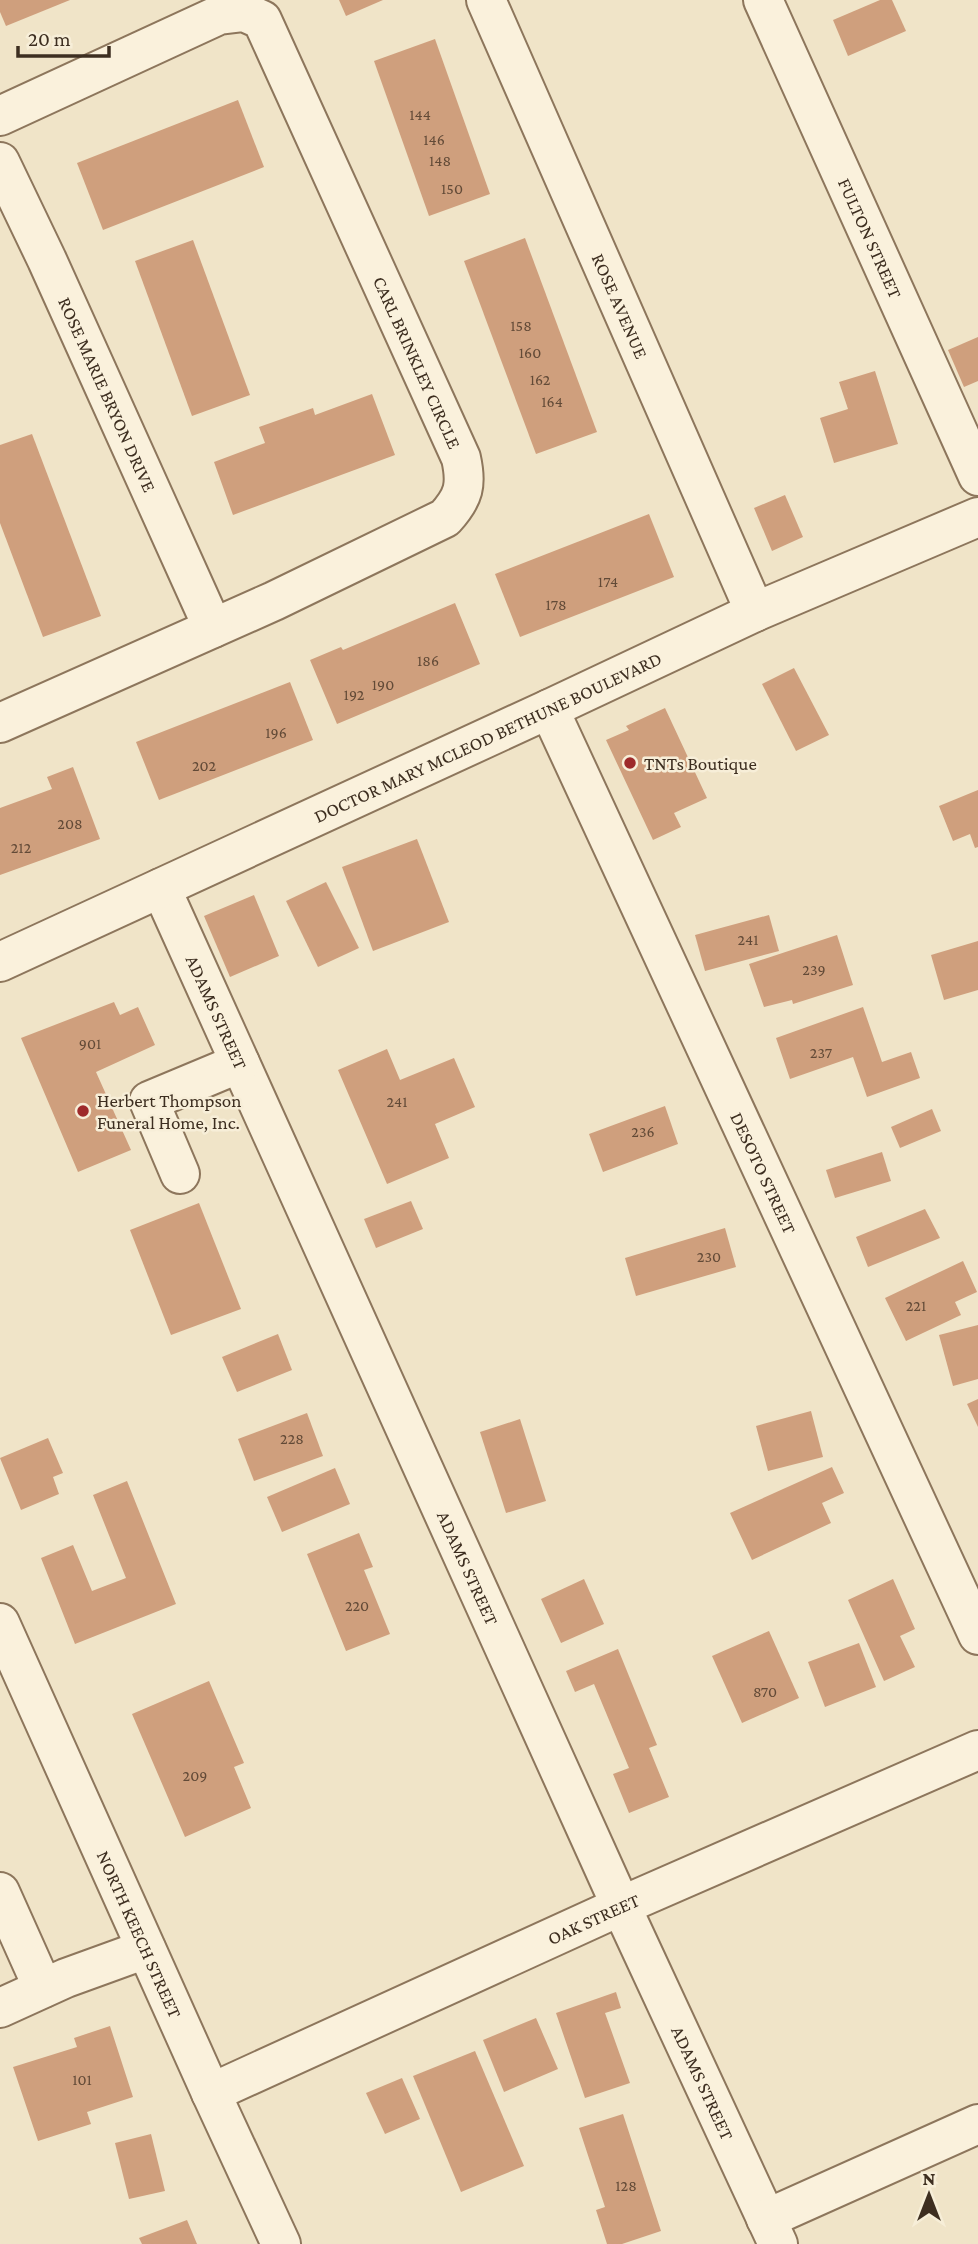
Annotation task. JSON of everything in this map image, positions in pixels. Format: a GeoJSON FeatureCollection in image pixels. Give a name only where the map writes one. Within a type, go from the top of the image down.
{"type":"FeatureCollection","features":[{"type":"Feature","properties":{"kind":"street","name":"ROSE AVENUE"},"geometry":{"type":"LineString","coordinates":[[486,0],[755,612]]}},
{"type":"Feature","properties":{"kind":"street","name":"FULTON STREET"},"geometry":{"type":"LineString","coordinates":[[762,0],[978,476]]}},
{"type":"Feature","properties":{"kind":"street","name":"CARL BRINKLEY CIRCLE"},"geometry":{"type":"LineString","coordinates":[[0,116],[219,15],[244,12],[262,20],[461,458],[465,477],[460,502],[445,518],[274,601],[0,723]]}},
{"type":"Feature","properties":{"kind":"street","name":"ROSE MARIE BRYON DRIVE"},"geometry":{"type":"LineString","coordinates":[[0,162],[213,628]]}},
{"type":"Feature","properties":{"kind":"street","name":"DOCTOR MARY MCLEOD BETHUNE BOULEVARD"},"geometry":{"type":"LineString","coordinates":[[0,962],[755,612],[978,517]]}},
{"type":"Feature","properties":{"kind":"street","name":"DESOTO STREET"},"geometry":{"type":"LineString","coordinates":[[549,709],[978,1634]]}},
{"type":"Feature","properties":{"kind":"street","name":"ADAMS STREET"},"geometry":{"type":"LineString","coordinates":[[161,888],[621,1906],[772,2231]]}},
{"type":"Feature","properties":{"kind":"street"},"geometry":{"type":"LineString","coordinates":[[180,1174],[149,1101],[240,1063]]}},
{"type":"Feature","properties":{"kind":"street","name":"NORTH KEECH STREET"},"geometry":{"type":"LineString","coordinates":[[0,1623],[281,2244]]}},
{"type":"Feature","properties":{"kind":"street","name":"OAK STREET"},"geometry":{"type":"LineString","coordinates":[[211,2093],[621,1906],[978,1750]]}},
{"type":"Feature","properties":{"kind":"street"},"geometry":{"type":"LineString","coordinates":[[0,1892],[43,1988]]}},
{"type":"Feature","properties":{"kind":"street"},"geometry":{"type":"LineString","coordinates":[[0,2008],[43,1988],[146,1949]]}},
{"type":"Feature","properties":{"kind":"street"},"geometry":{"type":"LineString","coordinates":[[772,2231],[978,2124]]}},
{"type":"Feature","properties":{"kind":"building"},"geometry":{"type":"Polygon","coordinates":[[[0,0],[70,0],[6,26],[0,12],[0,0]]]}},
{"type":"Feature","properties":{"kind":"building"},"geometry":{"type":"Polygon","coordinates":[[[339,0],[383,0],[346,16],[339,0]]]}},
{"type":"Feature","properties":{"kind":"building"},"geometry":{"type":"Polygon","coordinates":[[[880,0],[892,0],[906,31],[848,56],[833,20],[880,0]]]}},
{"type":"Feature","properties":{"kind":"building"},"geometry":{"type":"Polygon","coordinates":[[[435,39],[490,194],[429,216],[374,61],[435,39]]]}},
{"type":"Feature","properties":{"kind":"building"},"geometry":{"type":"Polygon","coordinates":[[[238,100],[264,167],[103,230],[77,163],[238,100]]]}},
{"type":"Feature","properties":{"kind":"building"},"geometry":{"type":"Polygon","coordinates":[[[525,238],[597,432],[536,454],[464,261],[525,238]]]}},
{"type":"Feature","properties":{"kind":"building"},"geometry":{"type":"Polygon","coordinates":[[[193,240],[250,395],[192,416],[135,261],[193,240]]]}},
{"type":"Feature","properties":{"kind":"building"},"geometry":{"type":"Polygon","coordinates":[[[978,337],[978,381],[964,387],[948,350],[978,337]]]}},
{"type":"Feature","properties":{"kind":"building"},"geometry":{"type":"Polygon","coordinates":[[[875,371],[898,444],[834,463],[820,418],[848,409],[839,382],[875,371]]]}},
{"type":"Feature","properties":{"kind":"building"},"geometry":{"type":"Polygon","coordinates":[[[372,394],[395,455],[233,515],[214,462],[265,443],[259,427],[313,408],[315,415],[372,394]]]}},
{"type":"Feature","properties":{"kind":"building"},"geometry":{"type":"Polygon","coordinates":[[[32,434],[101,616],[43,637],[0,523],[0,445],[32,434]]]}},
{"type":"Feature","properties":{"kind":"building"},"geometry":{"type":"Polygon","coordinates":[[[785,495],[803,537],[772,551],[754,508],[785,495]]]}},
{"type":"Feature","properties":{"kind":"building"},"geometry":{"type":"Polygon","coordinates":[[[649,514],[674,577],[520,637],[495,574],[649,514]]]}},
{"type":"Feature","properties":{"kind":"building"},"geometry":{"type":"Polygon","coordinates":[[[455,603],[480,664],[337,724],[310,660],[341,647],[343,650],[455,603]]]}},
{"type":"Feature","properties":{"kind":"building"},"geometry":{"type":"Polygon","coordinates":[[[794,668],[829,735],[796,751],[762,684],[794,668]]]}},
{"type":"Feature","properties":{"kind":"building"},"geometry":{"type":"Polygon","coordinates":[[[290,682],[313,740],[159,800],[136,742],[290,682]]]}},
{"type":"Feature","properties":{"kind":"building"},"geometry":{"type":"Polygon","coordinates":[[[665,708],[707,798],[674,813],[681,827],[653,840],[606,740],[629,730],[626,726],[665,708]]]}},
{"type":"Feature","properties":{"kind":"building"},"geometry":{"type":"Polygon","coordinates":[[[73,767],[100,839],[0,875],[0,808],[52,789],[47,777],[73,767]]]}},
{"type":"Feature","properties":{"kind":"building"},"geometry":{"type":"Polygon","coordinates":[[[978,790],[978,847],[975,848],[970,834],[953,841],[939,806],[978,790]]]}},
{"type":"Feature","properties":{"kind":"building"},"geometry":{"type":"Polygon","coordinates":[[[417,839],[449,922],[373,951],[342,867],[417,839]]]}},
{"type":"Feature","properties":{"kind":"building"},"geometry":{"type":"Polygon","coordinates":[[[326,882],[359,948],[318,967],[286,901],[326,882]]]}},
{"type":"Feature","properties":{"kind":"building"},"geometry":{"type":"Polygon","coordinates":[[[254,895],[279,956],[230,977],[204,916],[254,895]]]}},
{"type":"Feature","properties":{"kind":"building"},"geometry":{"type":"Polygon","coordinates":[[[769,915],[779,951],[705,971],[695,935],[769,915]]]}},
{"type":"Feature","properties":{"kind":"building"},"geometry":{"type":"Polygon","coordinates":[[[837,935],[853,985],[793,1004],[792,1000],[764,1007],[749,964],[837,935]]]}},
{"type":"Feature","properties":{"kind":"building"},"geometry":{"type":"Polygon","coordinates":[[[978,941],[978,990],[944,1000],[931,955],[978,941]]]}},
{"type":"Feature","properties":{"kind":"building","name":"Herbert Thompson Funeral Home, Inc."},"geometry":{"type":"Polygon","coordinates":[[[114,1002],[120,1015],[138,1007],[155,1045],[96,1072],[131,1150],[78,1172],[21,1038],[114,1002]]]}},
{"type":"Feature","properties":{"kind":"building"},"geometry":{"type":"Polygon","coordinates":[[[863,1007],[882,1062],[911,1052],[920,1078],[867,1097],[853,1057],[790,1079],[776,1038],[863,1007]]]}},
{"type":"Feature","properties":{"kind":"building"},"geometry":{"type":"Polygon","coordinates":[[[387,1049],[400,1080],[454,1058],[475,1107],[435,1124],[449,1158],[387,1184],[338,1070],[387,1049]]]}},
{"type":"Feature","properties":{"kind":"building"},"geometry":{"type":"Polygon","coordinates":[[[665,1106],[678,1144],[603,1172],[589,1134],[665,1106]]]}},
{"type":"Feature","properties":{"kind":"building"},"geometry":{"type":"Polygon","coordinates":[[[932,1109],[941,1131],[900,1148],[891,1127],[932,1109]]]}},
{"type":"Feature","properties":{"kind":"building"},"geometry":{"type":"Polygon","coordinates":[[[882,1152],[891,1181],[835,1198],[826,1170],[882,1152]]]}},
{"type":"Feature","properties":{"kind":"building"},"geometry":{"type":"Polygon","coordinates":[[[411,1201],[423,1229],[376,1248],[364,1219],[411,1201]]]}},
{"type":"Feature","properties":{"kind":"building"},"geometry":{"type":"Polygon","coordinates":[[[199,1203],[241,1309],[171,1335],[130,1230],[199,1203]]]}},
{"type":"Feature","properties":{"kind":"building"},"geometry":{"type":"Polygon","coordinates":[[[925,1209],[940,1238],[868,1267],[856,1237],[925,1209]]]}},
{"type":"Feature","properties":{"kind":"building"},"geometry":{"type":"Polygon","coordinates":[[[725,1228],[736,1267],[636,1296],[625,1258],[725,1228]]]}},
{"type":"Feature","properties":{"kind":"building"},"geometry":{"type":"Polygon","coordinates":[[[963,1261],[977,1292],[955,1302],[961,1315],[906,1341],[885,1298],[963,1261]]]}},
{"type":"Feature","properties":{"kind":"building"},"geometry":{"type":"Polygon","coordinates":[[[978,1325],[978,1379],[953,1386],[939,1335],[978,1325]]]}},
{"type":"Feature","properties":{"kind":"building"},"geometry":{"type":"Polygon","coordinates":[[[278,1334],[292,1370],[237,1392],[222,1357],[278,1334]]]}},
{"type":"Feature","properties":{"kind":"building"},"geometry":{"type":"Polygon","coordinates":[[[978,1399],[978,1427],[967,1404],[978,1399]]]}},
{"type":"Feature","properties":{"kind":"building"},"geometry":{"type":"Polygon","coordinates":[[[811,1411],[823,1457],[768,1471],[756,1426],[811,1411]]]}},
{"type":"Feature","properties":{"kind":"building"},"geometry":{"type":"Polygon","coordinates":[[[307,1413],[323,1456],[254,1481],[238,1439],[307,1413]]]}},
{"type":"Feature","properties":{"kind":"building"},"geometry":{"type":"Polygon","coordinates":[[[520,1419],[546,1501],[506,1513],[480,1432],[520,1419]]]}},
{"type":"Feature","properties":{"kind":"building"},"geometry":{"type":"Polygon","coordinates":[[[48,1438],[63,1473],[53,1477],[59,1494],[21,1510],[0,1458],[48,1438]]]}},
{"type":"Feature","properties":{"kind":"building"},"geometry":{"type":"Polygon","coordinates":[[[832,1467],[844,1493],[822,1503],[831,1523],[752,1560],[730,1513],[832,1467]]]}},
{"type":"Feature","properties":{"kind":"building"},"geometry":{"type":"Polygon","coordinates":[[[335,1468],[350,1504],[282,1532],[267,1497],[335,1468]]]}},
{"type":"Feature","properties":{"kind":"building"},"geometry":{"type":"Polygon","coordinates":[[[127,1481],[176,1604],[75,1644],[41,1558],[73,1545],[92,1591],[126,1578],[93,1495],[127,1481]]]}},
{"type":"Feature","properties":{"kind":"building"},"geometry":{"type":"Polygon","coordinates":[[[359,1533],[373,1567],[364,1570],[390,1634],[346,1651],[307,1554],[359,1533]]]}},
{"type":"Feature","properties":{"kind":"building"},"geometry":{"type":"Polygon","coordinates":[[[584,1579],[604,1624],[561,1643],[541,1599],[584,1579]]]}},
{"type":"Feature","properties":{"kind":"building"},"geometry":{"type":"Polygon","coordinates":[[[893,1579],[915,1629],[900,1636],[915,1667],[884,1681],[848,1600],[893,1579]]]}},
{"type":"Feature","properties":{"kind":"building"},"geometry":{"type":"Polygon","coordinates":[[[769,1631],[799,1698],[742,1723],[712,1656],[769,1631]]]}},
{"type":"Feature","properties":{"kind":"building"},"geometry":{"type":"Polygon","coordinates":[[[859,1643],[876,1687],[825,1707],[808,1662],[859,1643]]]}},
{"type":"Feature","properties":{"kind":"building"},"geometry":{"type":"Polygon","coordinates":[[[618,1649],[657,1745],[649,1748],[669,1797],[629,1813],[613,1774],[629,1768],[594,1684],[575,1692],[566,1671],[618,1649]]]}},
{"type":"Feature","properties":{"kind":"building"},"geometry":{"type":"Polygon","coordinates":[[[209,1681],[244,1763],[234,1767],[251,1808],[185,1837],[132,1714],[209,1681]]]}},
{"type":"Feature","properties":{"kind":"building"},"geometry":{"type":"Polygon","coordinates":[[[616,1992],[621,2008],[605,2013],[630,2083],[585,2098],[556,2013],[616,1992]]]}},
{"type":"Feature","properties":{"kind":"building"},"geometry":{"type":"Polygon","coordinates":[[[536,2018],[558,2069],[504,2092],[483,2040],[536,2018]]]}},
{"type":"Feature","properties":{"kind":"building"},"geometry":{"type":"Polygon","coordinates":[[[110,2026],[133,2097],[87,2112],[91,2124],[38,2141],[13,2067],[77,2047],[74,2038],[110,2026]]]}},
{"type":"Feature","properties":{"kind":"building"},"geometry":{"type":"Polygon","coordinates":[[[475,2051],[524,2166],[461,2192],[413,2076],[475,2051]]]}},
{"type":"Feature","properties":{"kind":"building"},"geometry":{"type":"Polygon","coordinates":[[[402,2078],[420,2119],[385,2134],[366,2093],[402,2078]]]}},
{"type":"Feature","properties":{"kind":"building"},"geometry":{"type":"Polygon","coordinates":[[[623,2114],[661,2231],[622,2244],[607,2244],[596,2210],[605,2207],[579,2128],[623,2114]]]}},
{"type":"Feature","properties":{"kind":"building"},"geometry":{"type":"Polygon","coordinates":[[[151,2134],[165,2191],[129,2199],[115,2143],[151,2134]]]}},
{"type":"Feature","properties":{"kind":"building"},"geometry":{"type":"Polygon","coordinates":[[[187,2220],[197,2244],[142,2244],[139,2238],[187,2220]]]}},
{"type":"Feature","properties":{"kind":"place","name":"TNTs Boutique"},"geometry":{"type":"Point","coordinates":[630,763]}},
{"type":"Feature","properties":{"kind":"place","name":"Herbert Thompson Funeral Home, Inc."},"geometry":{"type":"Point","coordinates":[83,1111]}}]}
